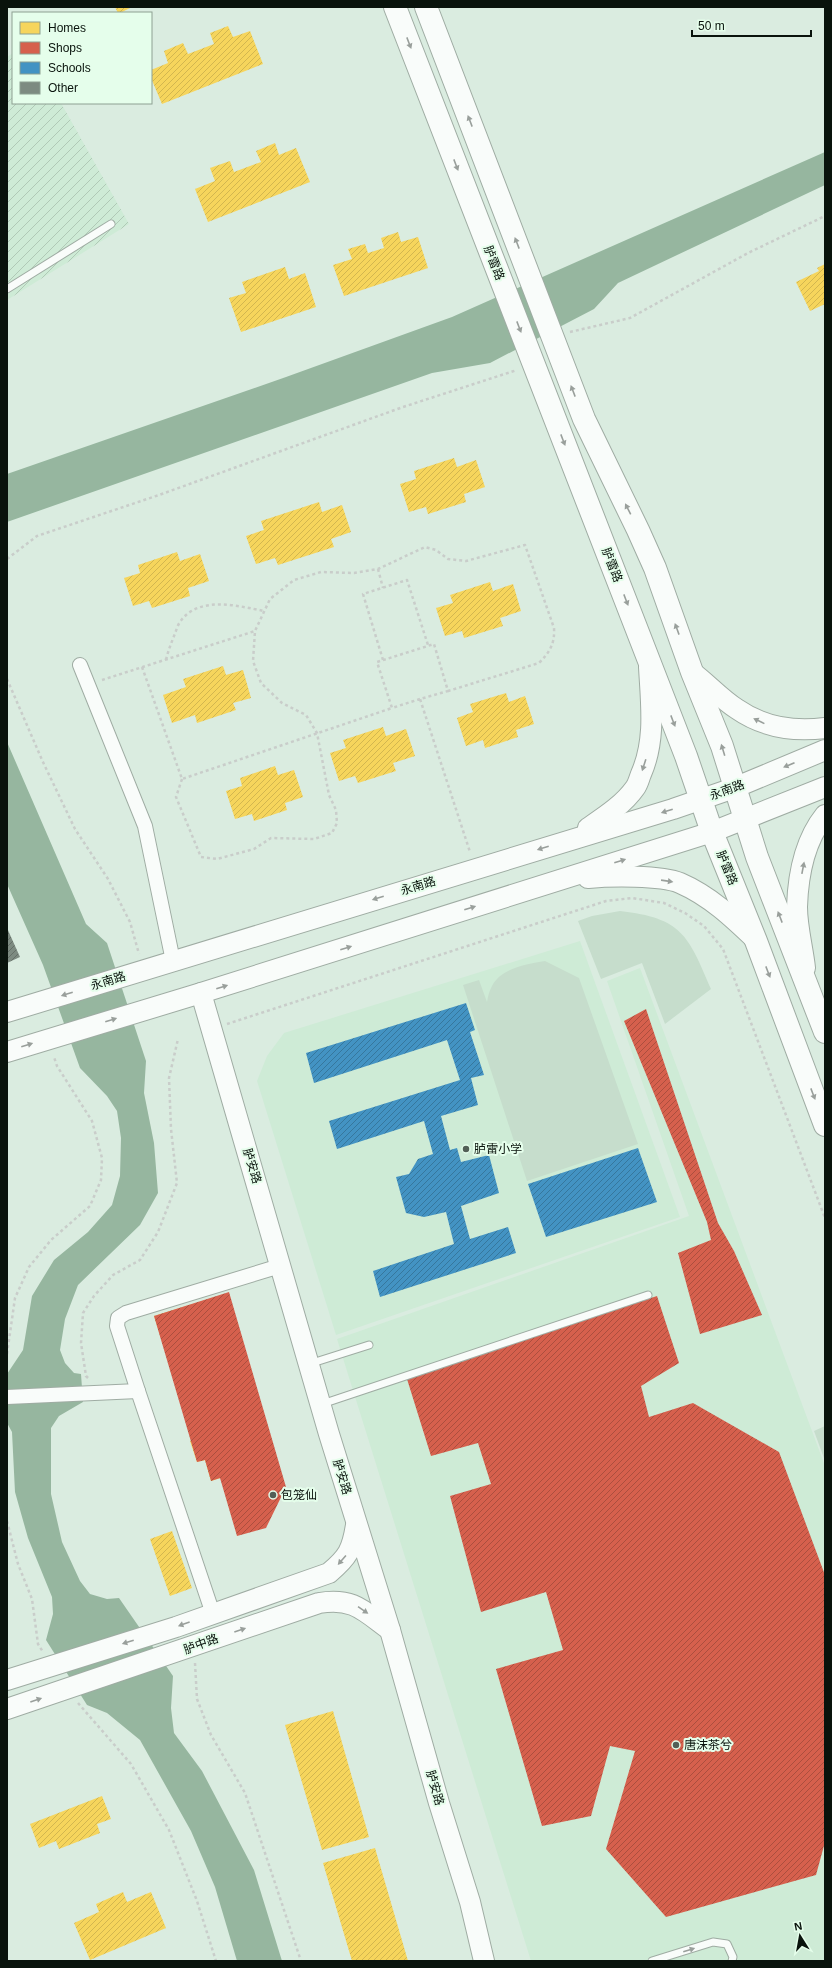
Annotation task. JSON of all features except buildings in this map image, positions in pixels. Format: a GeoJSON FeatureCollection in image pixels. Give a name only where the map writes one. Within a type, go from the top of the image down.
{"type":"FeatureCollection","features":[{"type":"Feature","properties":{"kind":"main road","name":"胪雷路"},"geometry":{"type":"LineString","coordinates":[[395,7],[648,657],[712,832],[756,940],[825,1125]]}},
{"type":"Feature","properties":{"kind":"main road"},"geometry":{"type":"LineString","coordinates":[[426,7],[552,337],[593,439],[655,568],[692,672],[722,746],[757,857],[825,1032]]}},
{"type":"Feature","properties":{"kind":"main road"},"geometry":{"type":"LineString","coordinates":[[573,839],[613,811],[635,788],[643,769],[649,748],[652,727],[648,657]]}},
{"type":"Feature","properties":{"kind":"main road"},"geometry":{"type":"LineString","coordinates":[[692,672],[736,709],[764,724],[804,731],[825,728]]}},
{"type":"Feature","properties":{"kind":"main road","name":"永南路"},"geometry":{"type":"LineString","coordinates":[[7,1012],[701,799],[734,788],[825,750]]}},
{"type":"Feature","properties":{"kind":"main road"},"geometry":{"type":"LineString","coordinates":[[7,1052],[201,993],[712,832],[825,787]]}},
{"type":"Feature","properties":{"kind":"main road"},"geometry":{"type":"LineString","coordinates":[[808,990],[797,908],[807,846],[815,828],[825,815]]}},
{"type":"Feature","properties":{"kind":"main road"},"geometry":{"type":"LineString","coordinates":[[558,880],[603,877],[645,878],[679,883],[710,900],[729,914],[756,940]]}},
{"type":"Feature","properties":{"kind":"main road","name":"胪安路"},"geometry":{"type":"LineString","coordinates":[[201,993],[320,1404],[356,1525],[390,1630],[439,1803],[470,1902],[484,1961]]}},
{"type":"Feature","properties":{"kind":"main road","name":"胪中路"},"geometry":{"type":"LineString","coordinates":[[7,1680],[165,1631],[328,1572],[344,1560],[353,1544],[356,1525]]}},
{"type":"Feature","properties":{"kind":"main road","name":"胪中路"},"geometry":{"type":"LineString","coordinates":[[7,1709],[307,1606],[330,1601],[353,1604],[390,1630]]}},
{"type":"Feature","properties":{"kind":"street"},"geometry":{"type":"LineString","coordinates":[[80,665],[145,826],[173,961]]}},
{"type":"Feature","properties":{"kind":"street"},"geometry":{"type":"LineString","coordinates":[[213,1614],[117,1326],[118,1318],[126,1313],[280,1266]]}},
{"type":"Feature","properties":{"kind":"street"},"geometry":{"type":"LineString","coordinates":[[7,1397],[138,1391]]}},
{"type":"Feature","properties":{"kind":"lane"},"geometry":{"type":"LineString","coordinates":[[7,290],[110,224]]}},
{"type":"Feature","properties":{"kind":"lane"},"geometry":{"type":"LineString","coordinates":[[320,1404],[648,1295]]}},
{"type":"Feature","properties":{"kind":"lane"},"geometry":{"type":"LineString","coordinates":[[309,1364],[369,1345]]}},
{"type":"Feature","properties":{"kind":"lane"},"geometry":{"type":"LineString","coordinates":[[652,1961],[713,1942],[727,1944],[733,1957],[732,1961]]}},
{"type":"Feature","properties":{"kind":"path"},"geometry":{"type":"LineString","coordinates":[[552,337],[630,318],[748,253],[825,216]]}},
{"type":"Feature","properties":{"kind":"path"},"geometry":{"type":"LineString","coordinates":[[7,559],[37,536],[159,495],[403,407],[534,364]]}},
{"type":"Feature","properties":{"kind":"path"},"geometry":{"type":"LineString","coordinates":[[142,667],[182,779],[176,796],[201,857],[217,859],[254,848],[271,838],[314,839],[332,833],[337,822],[336,810],[329,795],[317,733],[306,715],[282,703],[262,684],[253,661],[254,631],[270,599],[294,580],[321,572],[354,573],[378,569],[425,547],[436,550],[448,559],[466,561],[525,545],[554,628],[555,640],[548,655],[539,663],[392,708],[317,733],[182,779]]}},
{"type":"Feature","properties":{"kind":"path"},"geometry":{"type":"LineString","coordinates":[[378,569],[383,588]]}},
{"type":"Feature","properties":{"kind":"path"},"geometry":{"type":"LineString","coordinates":[[383,660],[362,594],[407,580],[428,646]]}},
{"type":"Feature","properties":{"kind":"path"},"geometry":{"type":"LineString","coordinates":[[166,660],[168,651],[180,622],[190,612],[207,606],[228,604],[264,611]]}},
{"type":"Feature","properties":{"kind":"path"},"geometry":{"type":"LineString","coordinates":[[88,684],[254,631]]}},
{"type":"Feature","properties":{"kind":"path"},"geometry":{"type":"LineString","coordinates":[[392,708],[377,662],[434,644],[448,691]]}},
{"type":"Feature","properties":{"kind":"path"},"geometry":{"type":"LineString","coordinates":[[7,679],[42,760],[75,829],[108,879],[130,922],[144,970]]}},
{"type":"Feature","properties":{"kind":"path"},"geometry":{"type":"LineString","coordinates":[[420,699],[470,853]]}},
{"type":"Feature","properties":{"kind":"path"},"geometry":{"type":"LineString","coordinates":[[211,1029],[606,901],[632,898],[664,903],[685,913],[704,926],[723,949],[825,1218]]}},
{"type":"Feature","properties":{"kind":"path"},"geometry":{"type":"LineString","coordinates":[[84,1367],[81,1343],[83,1313],[113,1275],[140,1260],[158,1232],[177,1183],[169,1078],[178,1039]]}},
{"type":"Feature","properties":{"kind":"path"},"geometry":{"type":"LineString","coordinates":[[7,1354],[15,1298],[29,1267],[51,1240],[90,1206],[101,1180],[102,1158],[92,1121],[57,1066],[47,1040]]}},
{"type":"Feature","properties":{"kind":"path"},"geometry":{"type":"LineString","coordinates":[[7,1521],[18,1564],[32,1599],[38,1644]]}},
{"type":"Feature","properties":{"kind":"path"},"geometry":{"type":"LineString","coordinates":[[185,1649],[197,1699],[211,1735],[245,1793],[302,1961]]}},
{"type":"Feature","properties":{"kind":"path"},"geometry":{"type":"LineString","coordinates":[[65,1690],[89,1714],[131,1764],[169,1830],[197,1901],[216,1961]]}},
{"type":"Feature","properties":{"kind":"shaded area"},"geometry":{"type":"Polygon","coordinates":[[[12,54],[12,104],[62,104],[129,224],[7,300],[7,57],[12,54]]]}},
{"type":"Feature","properties":{"kind":"shaded area"},"geometry":{"type":"Polygon","coordinates":[[[825,152],[825,185],[618,283],[594,309],[490,363],[432,373],[7,522],[7,474],[286,377],[452,317],[825,152]]]}},
{"type":"Feature","properties":{"kind":"shaded area"},"geometry":{"type":"Polygon","coordinates":[[[7,742],[86,924],[107,943],[146,1061],[144,1093],[154,1143],[158,1193],[140,1225],[78,1285],[65,1319],[60,1350],[65,1363],[74,1373],[81,1374],[83,1402],[59,1416],[51,1428],[51,1494],[62,1542],[80,1581],[90,1594],[107,1599],[119,1598],[173,1676],[171,1708],[174,1733],[202,1771],[254,1870],[282,1961],[237,1961],[215,1887],[191,1831],[140,1740],[107,1713],[87,1705],[46,1640],[53,1614],[52,1597],[28,1538],[15,1492],[12,1432],[7,1423],[7,1374],[23,1350],[32,1296],[54,1260],[88,1232],[112,1205],[120,1176],[121,1138],[117,1111],[107,1096],[80,1068],[43,965],[7,884],[7,742]]]}},
{"type":"Feature","properties":{"kind":"shaded area"},"geometry":{"type":"Polygon","coordinates":[[[620,911],[641,914],[657,919],[680,932],[696,955],[711,989],[665,1024],[642,963],[601,979],[578,921],[592,916],[620,911]]]}},
{"type":"Feature","properties":{"kind":"shaded area","name":"胪雷小学"},"geometry":{"type":"Polygon","coordinates":[[[580,941],[680,1217],[336,1335],[257,1081],[267,1056],[284,1033],[580,941]]]}},
{"type":"Feature","properties":{"kind":"shaded area"},"geometry":{"type":"Polygon","coordinates":[[[545,961],[579,978],[638,1144],[527,1181],[463,985],[479,980],[487,1002],[491,988],[496,980],[502,975],[515,968],[545,961]]]}},
{"type":"Feature","properties":{"kind":"shaded area"},"geometry":{"type":"Polygon","coordinates":[[[640,968],[825,1466],[825,1961],[531,1961],[337,1339],[689,1216],[607,981],[640,968]]]}},
{"type":"Feature","properties":{"kind":"shaded area"},"geometry":{"type":"Polygon","coordinates":[[[825,1426],[825,1461],[814,1431],[825,1426]]]}},
{"type":"Feature","properties":{"kind":"place","name":"胪雷小学"},"geometry":{"type":"Point","coordinates":[466,1149]}},
{"type":"Feature","properties":{"kind":"place","name":"包笼仙"},"geometry":{"type":"Point","coordinates":[273,1495]}},
{"type":"Feature","properties":{"kind":"place","name":"唐沫茶兮"},"geometry":{"type":"Point","coordinates":[676,1745]}}]}
